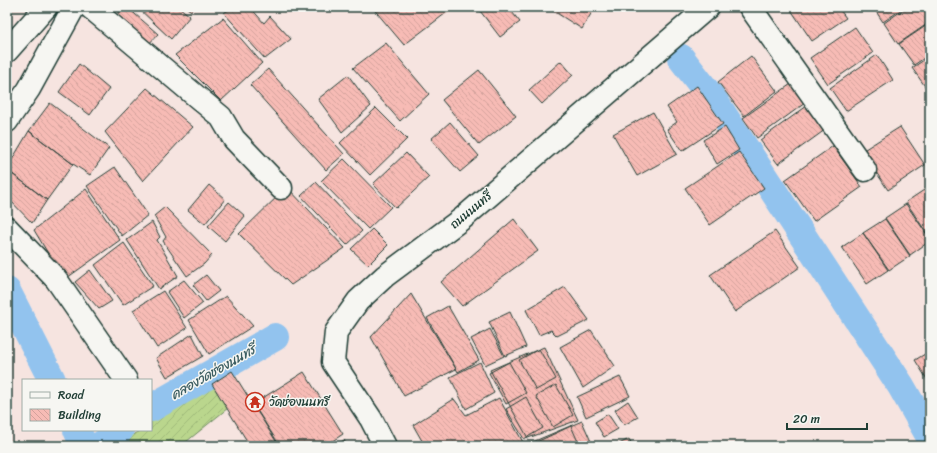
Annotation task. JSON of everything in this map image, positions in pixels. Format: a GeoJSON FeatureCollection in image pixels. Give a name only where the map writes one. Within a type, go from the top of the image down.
{"type":"FeatureCollection","features":[{"type":"Feature","properties":{"kind":"street"},"geometry":{"type":"LineString","coordinates":[[7,51],[46,7]]}},
{"type":"Feature","properties":{"kind":"street"},"geometry":{"type":"LineString","coordinates":[[7,121],[29,89],[74,7]]}},
{"type":"Feature","properties":{"kind":"street"},"geometry":{"type":"LineString","coordinates":[[90,7],[221,117],[234,139],[281,188]]}},
{"type":"Feature","properties":{"kind":"street","name":"ถนนนนทรี"},"geometry":{"type":"LineString","coordinates":[[385,446],[333,362],[336,332],[358,301],[385,276],[463,218],[708,7]]}},
{"type":"Feature","properties":{"kind":"street"},"geometry":{"type":"LineString","coordinates":[[750,7],[865,170]]}},
{"type":"Feature","properties":{"kind":"street"},"geometry":{"type":"LineString","coordinates":[[7,228],[56,278],[125,379]]}},
{"type":"Feature","properties":{"kind":"green space"},"geometry":{"type":"Polygon","coordinates":[[[212,381],[228,408],[181,446],[116,446],[138,431],[152,431],[152,421],[212,381]]]}},
{"type":"Feature","properties":{"kind":"building"},"geometry":{"type":"Polygon","coordinates":[[[124,7],[127,7],[158,34],[147,46],[115,17],[124,7]]]}},
{"type":"Feature","properties":{"kind":"building"},"geometry":{"type":"Polygon","coordinates":[[[137,7],[179,7],[190,16],[171,39],[137,7]]]}},
{"type":"Feature","properties":{"kind":"building"},"geometry":{"type":"Polygon","coordinates":[[[186,7],[194,7],[191,11],[186,7]]]}},
{"type":"Feature","properties":{"kind":"building"},"geometry":{"type":"Polygon","coordinates":[[[232,7],[250,7],[264,23],[270,16],[291,39],[265,59],[224,13],[232,7]]]}},
{"type":"Feature","properties":{"kind":"building"},"geometry":{"type":"Polygon","coordinates":[[[372,7],[454,7],[404,45],[372,7]]]}},
{"type":"Feature","properties":{"kind":"building"},"geometry":{"type":"Polygon","coordinates":[[[477,7],[508,7],[520,22],[500,37],[477,7]]]}},
{"type":"Feature","properties":{"kind":"building"},"geometry":{"type":"Polygon","coordinates":[[[547,7],[595,7],[582,29],[547,7]]]}},
{"type":"Feature","properties":{"kind":"building"},"geometry":{"type":"Polygon","coordinates":[[[789,7],[838,7],[846,18],[812,41],[789,7]]]}},
{"type":"Feature","properties":{"kind":"building"},"geometry":{"type":"Polygon","coordinates":[[[873,7],[905,7],[883,22],[873,7]]]}},
{"type":"Feature","properties":{"kind":"building"},"geometry":{"type":"Polygon","coordinates":[[[907,7],[927,7],[930,12],[930,22],[898,44],[884,23],[907,7]]]}},
{"type":"Feature","properties":{"kind":"building"},"geometry":{"type":"Polygon","coordinates":[[[223,18],[262,63],[221,101],[175,55],[223,18]]]}},
{"type":"Feature","properties":{"kind":"building"},"geometry":{"type":"Polygon","coordinates":[[[930,23],[930,54],[914,65],[899,44],[930,23]]]}},
{"type":"Feature","properties":{"kind":"building"},"geometry":{"type":"Polygon","coordinates":[[[855,27],[873,53],[828,84],[810,58],[855,27]]]}},
{"type":"Feature","properties":{"kind":"building"},"geometry":{"type":"Polygon","coordinates":[[[386,43],[429,94],[400,121],[353,68],[386,43]]]}},
{"type":"Feature","properties":{"kind":"building"},"geometry":{"type":"Polygon","coordinates":[[[877,55],[893,80],[846,111],[830,88],[877,55]]]}},
{"type":"Feature","properties":{"kind":"building"},"geometry":{"type":"Polygon","coordinates":[[[751,56],[777,91],[744,116],[718,82],[751,56]]]}},
{"type":"Feature","properties":{"kind":"building"},"geometry":{"type":"Polygon","coordinates":[[[930,56],[930,87],[927,89],[912,68],[930,56]]]}},
{"type":"Feature","properties":{"kind":"building"},"geometry":{"type":"Polygon","coordinates":[[[561,61],[573,75],[542,104],[529,90],[561,61]]]}},
{"type":"Feature","properties":{"kind":"building"},"geometry":{"type":"Polygon","coordinates":[[[79,64],[109,89],[90,115],[59,92],[79,64]]]}},
{"type":"Feature","properties":{"kind":"building"},"geometry":{"type":"Polygon","coordinates":[[[268,69],[344,154],[326,170],[250,85],[268,69]]]}},
{"type":"Feature","properties":{"kind":"building"},"geometry":{"type":"Polygon","coordinates":[[[479,70],[516,116],[479,145],[442,100],[479,70]]]}},
{"type":"Feature","properties":{"kind":"building"},"geometry":{"type":"Polygon","coordinates":[[[348,75],[371,106],[342,132],[318,99],[348,75]]]}},
{"type":"Feature","properties":{"kind":"building"},"geometry":{"type":"Polygon","coordinates":[[[791,84],[805,103],[757,138],[743,118],[791,84]]]}},
{"type":"Feature","properties":{"kind":"building"},"geometry":{"type":"Polygon","coordinates":[[[697,86],[723,124],[682,151],[667,129],[677,122],[667,107],[697,86]]]}},
{"type":"Feature","properties":{"kind":"building"},"geometry":{"type":"Polygon","coordinates":[[[147,88],[193,127],[143,181],[105,132],[147,88]]]}},
{"type":"Feature","properties":{"kind":"building"},"geometry":{"type":"Polygon","coordinates":[[[50,103],[109,148],[90,175],[29,131],[50,103]]]}},
{"type":"Feature","properties":{"kind":"building"},"geometry":{"type":"Polygon","coordinates":[[[811,103],[829,127],[778,164],[760,140],[811,103]]]}},
{"type":"Feature","properties":{"kind":"building"},"geometry":{"type":"Polygon","coordinates":[[[376,108],[407,139],[370,175],[340,143],[376,108]]]}},
{"type":"Feature","properties":{"kind":"building"},"geometry":{"type":"Polygon","coordinates":[[[653,112],[677,154],[637,176],[613,134],[653,112]]]}},
{"type":"Feature","properties":{"kind":"building"},"geometry":{"type":"Polygon","coordinates":[[[450,122],[479,156],[460,172],[431,139],[450,122]]]}},
{"type":"Feature","properties":{"kind":"building"},"geometry":{"type":"Polygon","coordinates":[[[725,127],[739,150],[717,164],[703,140],[725,127]]]}},
{"type":"Feature","properties":{"kind":"building"},"geometry":{"type":"Polygon","coordinates":[[[900,127],[925,165],[888,190],[862,151],[900,127]]]}},
{"type":"Feature","properties":{"kind":"building"},"geometry":{"type":"Polygon","coordinates":[[[29,131],[73,164],[47,200],[7,170],[29,131]]]}},
{"type":"Feature","properties":{"kind":"building"},"geometry":{"type":"Polygon","coordinates":[[[833,146],[862,187],[814,221],[785,180],[833,146]]]}},
{"type":"Feature","properties":{"kind":"building"},"geometry":{"type":"Polygon","coordinates":[[[739,152],[764,188],[710,225],[685,188],[739,152]]]}},
{"type":"Feature","properties":{"kind":"building"},"geometry":{"type":"Polygon","coordinates":[[[406,153],[429,177],[396,208],[373,184],[406,153]]]}},
{"type":"Feature","properties":{"kind":"building"},"geometry":{"type":"Polygon","coordinates":[[[344,159],[391,207],[368,229],[321,181],[344,159]]]}},
{"type":"Feature","properties":{"kind":"building"},"geometry":{"type":"Polygon","coordinates":[[[115,167],[148,215],[122,236],[87,186],[115,167]]]}},
{"type":"Feature","properties":{"kind":"building"},"geometry":{"type":"Polygon","coordinates":[[[7,170],[47,200],[32,223],[7,197],[7,170]]]}},
{"type":"Feature","properties":{"kind":"building"},"geometry":{"type":"Polygon","coordinates":[[[316,182],[362,231],[347,245],[301,196],[316,182]]]}},
{"type":"Feature","properties":{"kind":"building"},"geometry":{"type":"Polygon","coordinates":[[[209,185],[225,199],[205,224],[188,210],[209,185]]]}},
{"type":"Feature","properties":{"kind":"building"},"geometry":{"type":"Polygon","coordinates":[[[287,187],[345,248],[291,285],[239,234],[287,187]]]}},
{"type":"Feature","properties":{"kind":"building"},"geometry":{"type":"Polygon","coordinates":[[[927,188],[930,193],[930,238],[906,202],[927,188]]]}},
{"type":"Feature","properties":{"kind":"building"},"geometry":{"type":"Polygon","coordinates":[[[86,189],[120,240],[64,280],[34,230],[86,189]]]}},
{"type":"Feature","properties":{"kind":"building"},"geometry":{"type":"Polygon","coordinates":[[[229,202],[245,216],[225,241],[208,226],[229,202]]]}},
{"type":"Feature","properties":{"kind":"building"},"geometry":{"type":"Polygon","coordinates":[[[906,204],[930,239],[930,241],[910,255],[885,218],[906,204]]]}},
{"type":"Feature","properties":{"kind":"building"},"geometry":{"type":"Polygon","coordinates":[[[165,207],[212,255],[204,264],[187,276],[163,241],[166,237],[154,216],[165,207]]]}},
{"type":"Feature","properties":{"kind":"building"},"geometry":{"type":"Polygon","coordinates":[[[514,219],[538,251],[462,306],[441,282],[514,219]]]}},
{"type":"Feature","properties":{"kind":"building"},"geometry":{"type":"Polygon","coordinates":[[[885,219],[910,256],[889,270],[863,233],[885,219]]]}},
{"type":"Feature","properties":{"kind":"building"},"geometry":{"type":"Polygon","coordinates":[[[152,222],[160,237],[157,240],[178,276],[159,289],[127,240],[152,222]]]}},
{"type":"Feature","properties":{"kind":"building"},"geometry":{"type":"Polygon","coordinates":[[[372,229],[388,245],[368,265],[351,249],[372,229]]]}},
{"type":"Feature","properties":{"kind":"building"},"geometry":{"type":"Polygon","coordinates":[[[775,231],[800,267],[735,312],[710,275],[775,231]]]}},
{"type":"Feature","properties":{"kind":"building"},"geometry":{"type":"Polygon","coordinates":[[[863,233],[888,270],[867,284],[842,247],[863,233]]]}},
{"type":"Feature","properties":{"kind":"building"},"geometry":{"type":"Polygon","coordinates":[[[124,243],[153,286],[123,305],[95,265],[124,243]]]}},
{"type":"Feature","properties":{"kind":"building"},"geometry":{"type":"Polygon","coordinates":[[[90,270],[112,301],[99,309],[75,282],[90,270]]]}},
{"type":"Feature","properties":{"kind":"building"},"geometry":{"type":"Polygon","coordinates":[[[206,275],[219,291],[206,301],[193,285],[206,275]]]}},
{"type":"Feature","properties":{"kind":"building"},"geometry":{"type":"Polygon","coordinates":[[[184,280],[203,303],[184,318],[167,292],[184,280]]]}},
{"type":"Feature","properties":{"kind":"building"},"geometry":{"type":"Polygon","coordinates":[[[565,287],[589,320],[557,336],[551,330],[539,335],[526,310],[565,287]]]}},
{"type":"Feature","properties":{"kind":"building"},"geometry":{"type":"Polygon","coordinates":[[[163,291],[187,328],[157,348],[133,310],[163,291]]]}},
{"type":"Feature","properties":{"kind":"building"},"geometry":{"type":"Polygon","coordinates":[[[411,294],[456,369],[404,396],[371,337],[411,294]]]}},
{"type":"Feature","properties":{"kind":"building"},"geometry":{"type":"Polygon","coordinates":[[[226,296],[253,326],[209,354],[189,320],[226,296]]]}},
{"type":"Feature","properties":{"kind":"building"},"geometry":{"type":"Polygon","coordinates":[[[448,306],[479,360],[458,372],[427,318],[448,306]]]}},
{"type":"Feature","properties":{"kind":"building"},"geometry":{"type":"Polygon","coordinates":[[[510,312],[526,347],[505,356],[489,322],[510,312]]]}},
{"type":"Feature","properties":{"kind":"building"},"geometry":{"type":"Polygon","coordinates":[[[490,329],[504,356],[485,365],[471,339],[490,329]]]}},
{"type":"Feature","properties":{"kind":"building"},"geometry":{"type":"Polygon","coordinates":[[[591,330],[615,366],[583,388],[560,347],[591,330]]]}},
{"type":"Feature","properties":{"kind":"building"},"geometry":{"type":"Polygon","coordinates":[[[192,334],[203,356],[167,377],[156,358],[192,334]]]}},
{"type":"Feature","properties":{"kind":"building"},"geometry":{"type":"Polygon","coordinates":[[[544,347],[578,420],[528,438],[490,370],[544,347]]]}},
{"type":"Feature","properties":{"kind":"building"},"geometry":{"type":"Polygon","coordinates":[[[539,349],[556,379],[536,390],[519,360],[539,349]]]}},
{"type":"Feature","properties":{"kind":"building"},"geometry":{"type":"Polygon","coordinates":[[[930,351],[930,384],[915,360],[930,351]]]}},
{"type":"Feature","properties":{"kind":"building"},"geometry":{"type":"Polygon","coordinates":[[[480,362],[494,393],[466,409],[450,377],[480,362]]]}},
{"type":"Feature","properties":{"kind":"building"},"geometry":{"type":"Polygon","coordinates":[[[509,362],[526,393],[506,404],[489,373],[509,362]]]}},
{"type":"Feature","properties":{"kind":"building"},"geometry":{"type":"Polygon","coordinates":[[[232,371],[279,446],[250,446],[212,384],[232,371]]]}},
{"type":"Feature","properties":{"kind":"building"},"geometry":{"type":"Polygon","coordinates":[[[304,372],[343,434],[325,446],[280,446],[253,404],[304,372]]]}},
{"type":"Feature","properties":{"kind":"building"},"geometry":{"type":"Polygon","coordinates":[[[620,377],[630,396],[586,417],[577,397],[620,377]]]}},
{"type":"Feature","properties":{"kind":"building"},"geometry":{"type":"Polygon","coordinates":[[[556,385],[573,415],[553,427],[536,396],[556,385]]]}},
{"type":"Feature","properties":{"kind":"building"},"geometry":{"type":"Polygon","coordinates":[[[526,397],[543,428],[524,439],[506,409],[526,397]]]}},
{"type":"Feature","properties":{"kind":"building"},"geometry":{"type":"Polygon","coordinates":[[[499,398],[525,446],[425,446],[413,425],[454,399],[466,415],[499,398]]]}},
{"type":"Feature","properties":{"kind":"building"},"geometry":{"type":"Polygon","coordinates":[[[628,401],[638,417],[624,425],[615,410],[628,401]]]}},
{"type":"Feature","properties":{"kind":"building"},"geometry":{"type":"Polygon","coordinates":[[[608,414],[618,429],[604,437],[595,422],[608,414]]]}},
{"type":"Feature","properties":{"kind":"building"},"geometry":{"type":"Polygon","coordinates":[[[582,421],[593,446],[532,446],[530,443],[582,421]]]}},
{"type":"Feature","properties":{"kind":"building"},"geometry":{"type":"Polygon","coordinates":[[[571,426],[580,446],[528,446],[571,426]]]}},
{"type":"Feature","properties":{"kind":"building"},"geometry":{"type":"Polygon","coordinates":[[[629,439],[633,446],[615,446],[629,439]]]}},
{"type":"Feature","properties":{"kind":"building"},"geometry":{"type":"Polygon","coordinates":[[[344,440],[347,446],[334,446],[344,440]]]}},
{"type":"Feature","properties":{"kind":"waterway"},"geometry":{"type":"LineString","coordinates":[[681,58],[715,102],[901,386],[930,437]]}},
{"type":"Feature","properties":{"kind":"waterway","name":"คลองวัดช่องนนทรี"},"geometry":{"type":"LineString","coordinates":[[7,291],[51,379]]}},
{"type":"Feature","properties":{"kind":"waterway","name":"คลองวัดช่องนนทรี"},"geometry":{"type":"LineString","coordinates":[[152,407],[275,337]]}},
{"type":"Feature","properties":{"kind":"waterway","name":"คลองวัดช่องนนทรี"},"geometry":{"type":"LineString","coordinates":[[77,431],[84,446]]}},
{"type":"Feature","properties":{"kind":"waterway","name":"คลองวัดช่องนนทรี"},"geometry":{"type":"LineString","coordinates":[[100,446],[119,431]]}},
{"type":"Feature","properties":{"kind":"place","name":"วัดช่องนนทรี"},"geometry":{"type":"Point","coordinates":[255,402]}}]}
